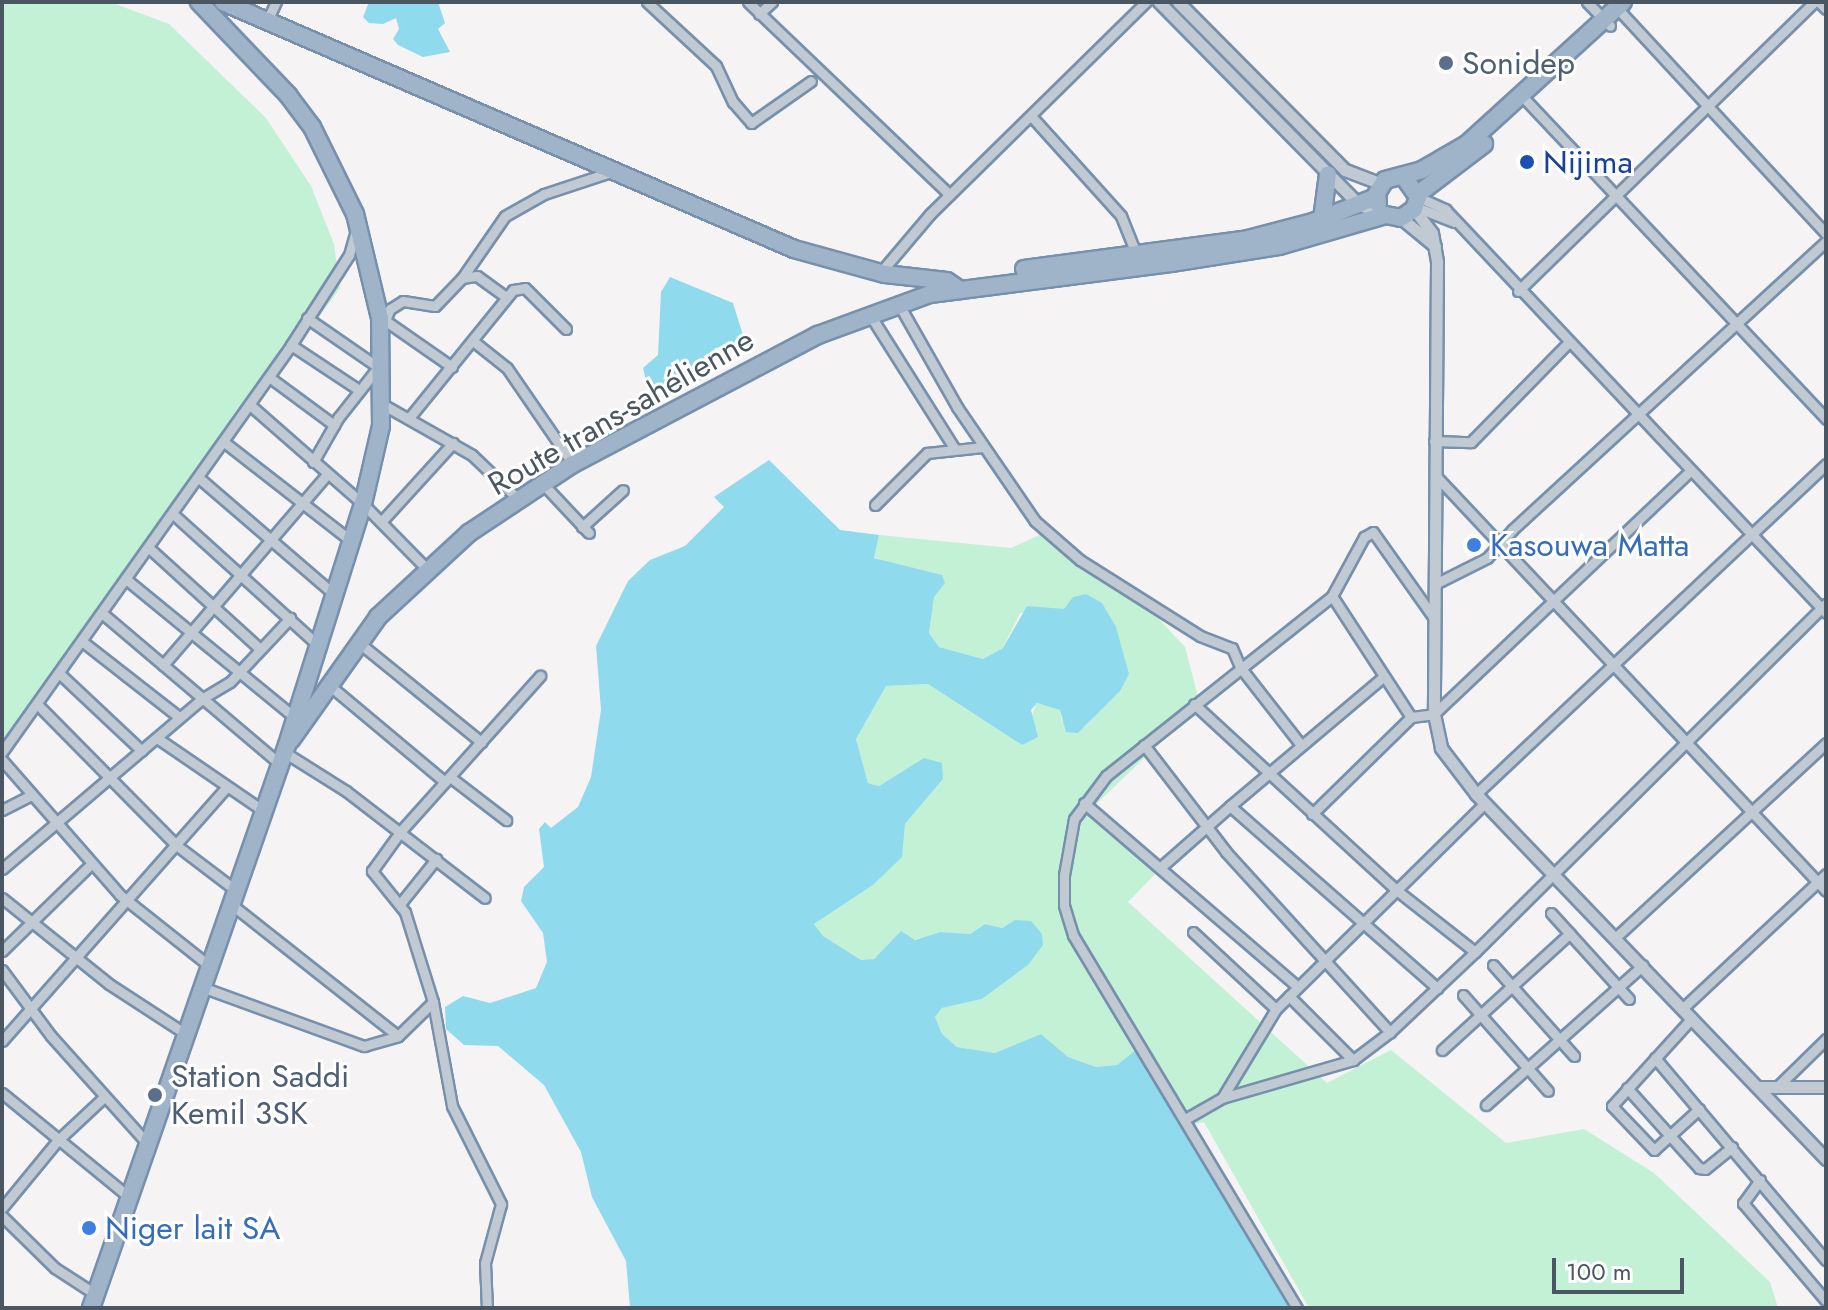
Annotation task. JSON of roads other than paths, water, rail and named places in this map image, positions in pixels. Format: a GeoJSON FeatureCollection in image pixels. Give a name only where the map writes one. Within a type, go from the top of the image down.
{"type":"FeatureCollection","features":[{"type":"Feature","properties":{"kind":"highway"},"geometry":{"type":"LineString","coordinates":[[93,1301],[199,986],[284,753],[293,716],[363,504],[382,404],[383,319],[355,214],[312,127],[288,95],[199,2]]}},
{"type":"Feature","properties":{"kind":"highway","name":"Route trans-sahélienne"},"geometry":{"type":"LineString","coordinates":[[223,2],[794,249],[880,273],[956,286]]}},
{"type":"Feature","properties":{"kind":"highway"},"geometry":{"type":"LineString","coordinates":[[1409,207],[1615,14],[1636,2]]}},
{"type":"Feature","properties":{"kind":"highway","name":"Route trans-sahélienne"},"geometry":{"type":"LineString","coordinates":[[284,753],[358,642],[426,568],[518,499],[573,464],[869,313],[898,303],[956,286],[1137,260],[1248,239],[1322,219],[1358,204],[1378,190],[1467,144],[1525,100]]}},
{"type":"Feature","properties":{"kind":"highway"},"geometry":{"type":"LineString","coordinates":[[1322,219],[1328,174]]}},
{"type":"Feature","properties":{"kind":"highway"},"geometry":{"type":"LineString","coordinates":[[1404,177],[1409,207]]}},
{"type":"Feature","properties":{"kind":"highway"},"geometry":{"type":"LineString","coordinates":[[1378,190],[1409,207]]}},
{"type":"Feature","properties":{"kind":"highway","name":"Route trans-sahélienne"},"geometry":{"type":"LineString","coordinates":[[1137,260],[1279,246],[1409,207]]}},
{"type":"Feature","properties":{"kind":"street"},"geometry":{"type":"LineString","coordinates":[[267,21],[276,2]]}},
{"type":"Feature","properties":{"kind":"street"},"geometry":{"type":"LineString","coordinates":[[647,2],[716,66],[733,102],[751,123],[811,81]]}},
{"type":"Feature","properties":{"kind":"street"},"geometry":{"type":"LineString","coordinates":[[748,2],[950,195]]}},
{"type":"Feature","properties":{"kind":"street"},"geometry":{"type":"LineString","coordinates":[[759,14],[772,2]]}},
{"type":"Feature","properties":{"kind":"street"},"geometry":{"type":"LineString","coordinates":[[880,273],[950,195],[1146,2]]}},
{"type":"Feature","properties":{"kind":"street"},"geometry":{"type":"LineString","coordinates":[[1159,2],[1358,204],[1409,207],[1454,222],[1567,344],[1825,609],[1684,740],[1475,952],[1390,1032],[1353,1060],[1222,1098],[1187,1118]]}},
{"type":"Feature","properties":{"kind":"street"},"geometry":{"type":"LineString","coordinates":[[1178,2],[1345,170],[1378,190]]}},
{"type":"Feature","properties":{"kind":"street"},"geometry":{"type":"LineString","coordinates":[[1587,2],[1615,14],[1711,107],[1826,234]]}},
{"type":"Feature","properties":{"kind":"street"},"geometry":{"type":"LineString","coordinates":[[1518,291],[1817,2],[1826,9]]}},
{"type":"Feature","properties":{"kind":"street"},"geometry":{"type":"LineString","coordinates":[[1525,100],[1826,419]]}},
{"type":"Feature","properties":{"kind":"street"},"geometry":{"type":"LineString","coordinates":[[1032,117],[1121,216],[1137,260]]}},
{"type":"Feature","properties":{"kind":"street"},"geometry":{"type":"LineString","coordinates":[[452,367],[383,319],[390,309],[403,301],[435,306],[462,278],[505,216],[544,194],[611,172]]}},
{"type":"Feature","properties":{"kind":"street"},"geometry":{"type":"LineString","coordinates":[[1409,207],[1435,246],[1434,714],[1441,748],[1481,798],[1826,1159]]}},
{"type":"Feature","properties":{"kind":"street"},"geometry":{"type":"LineString","coordinates":[[2,752],[103,614],[291,345],[349,255],[355,214]]}},
{"type":"Feature","properties":{"kind":"street"},"geometry":{"type":"LineString","coordinates":[[1435,584],[1477,565],[1826,241]]}},
{"type":"Feature","properties":{"kind":"street"},"geometry":{"type":"LineString","coordinates":[[462,278],[477,276],[506,297]]}},
{"type":"Feature","properties":{"kind":"street"},"geometry":{"type":"LineString","coordinates":[[409,418],[473,341],[476,330],[506,297],[525,288],[566,329]]}},
{"type":"Feature","properties":{"kind":"street"},"geometry":{"type":"LineString","coordinates":[[898,303],[983,447],[1035,521],[1062,548],[1200,636],[1232,648],[1240,667],[1301,745]]}},
{"type":"Feature","properties":{"kind":"street"},"geometry":{"type":"LineString","coordinates":[[869,313],[954,448]]}},
{"type":"Feature","properties":{"kind":"street"},"geometry":{"type":"LineString","coordinates":[[307,318],[381,364],[334,425],[313,462]]}},
{"type":"Feature","properties":{"kind":"street"},"geometry":{"type":"LineString","coordinates":[[473,341],[507,368],[573,464]]}},
{"type":"Feature","properties":{"kind":"street"},"geometry":{"type":"LineString","coordinates":[[1434,441],[1471,442],[1567,344]]}},
{"type":"Feature","properties":{"kind":"street"},"geometry":{"type":"LineString","coordinates":[[291,345],[359,390]]}},
{"type":"Feature","properties":{"kind":"street"},"geometry":{"type":"LineString","coordinates":[[269,377],[334,425]]}},
{"type":"Feature","properties":{"kind":"street"},"geometry":{"type":"LineString","coordinates":[[382,404],[453,443],[518,499]]}},
{"type":"Feature","properties":{"kind":"street"},"geometry":{"type":"LineString","coordinates":[[250,405],[363,504],[426,568]]}},
{"type":"Feature","properties":{"kind":"street"},"geometry":{"type":"LineString","coordinates":[[224,442],[351,541]]}},
{"type":"Feature","properties":{"kind":"street"},"geometry":{"type":"LineString","coordinates":[[381,522],[453,443]]}},
{"type":"Feature","properties":{"kind":"street"},"geometry":{"type":"LineString","coordinates":[[875,505],[927,453],[983,447]]}},
{"type":"Feature","properties":{"kind":"street"},"geometry":{"type":"LineString","coordinates":[[1222,1098],[1276,1009],[1613,666],[1826,464]]}},
{"type":"Feature","properties":{"kind":"street"},"geometry":{"type":"LineString","coordinates":[[1312,814],[1411,717],[1434,714],[1554,605],[1690,471]]}},
{"type":"Feature","properties":{"kind":"street"},"geometry":{"type":"LineString","coordinates":[[163,665],[240,571],[327,474]]}},
{"type":"Feature","properties":{"kind":"street"},"geometry":{"type":"LineString","coordinates":[[1435,475],[1826,891]]}},
{"type":"Feature","properties":{"kind":"street"},"geometry":{"type":"LineString","coordinates":[[199,478],[334,594]]}},
{"type":"Feature","properties":{"kind":"street"},"geometry":{"type":"LineString","coordinates":[[543,484],[585,530],[623,490]]}},
{"type":"Feature","properties":{"kind":"street"},"geometry":{"type":"LineString","coordinates":[[173,514],[240,571],[317,644]]}},
{"type":"Feature","properties":{"kind":"street"},"geometry":{"type":"LineString","coordinates":[[1297,1308],[1067,920],[1066,848],[1084,803],[1144,745],[1332,596],[1364,537],[1373,532],[1434,618]]}},
{"type":"Feature","properties":{"kind":"street"},"geometry":{"type":"LineString","coordinates":[[149,548],[260,649]]}},
{"type":"Feature","properties":{"kind":"street"},"geometry":{"type":"LineString","coordinates":[[127,580],[293,716]]}},
{"type":"Feature","properties":{"kind":"street"},"geometry":{"type":"LineString","coordinates":[[1332,596],[1411,717]]}},
{"type":"Feature","properties":{"kind":"street"},"geometry":{"type":"LineString","coordinates":[[103,614],[203,698],[400,832],[485,898]]}},
{"type":"Feature","properties":{"kind":"street"},"geometry":{"type":"LineString","coordinates":[[2,869],[179,717],[239,674],[290,618]]}},
{"type":"Feature","properties":{"kind":"street"},"geometry":{"type":"LineString","coordinates":[[83,642],[179,717]]}},
{"type":"Feature","properties":{"kind":"street"},"geometry":{"type":"LineString","coordinates":[[358,642],[481,742]]}},
{"type":"Feature","properties":{"kind":"street"},"geometry":{"type":"LineString","coordinates":[[60,674],[142,751]]}},
{"type":"Feature","properties":{"kind":"street"},"geometry":{"type":"LineString","coordinates":[[487,1308],[485,1263],[501,1204],[453,1109],[433,1002],[400,904],[372,873],[400,832],[540,676]]}},
{"type":"Feature","properties":{"kind":"street"},"geometry":{"type":"LineString","coordinates":[[1162,866],[1383,677]]}},
{"type":"Feature","properties":{"kind":"street"},"geometry":{"type":"LineString","coordinates":[[329,685],[447,780],[506,820]]}},
{"type":"Feature","properties":{"kind":"street"},"geometry":{"type":"LineString","coordinates":[[1194,704],[1267,775],[1395,889],[1475,952]]}},
{"type":"Feature","properties":{"kind":"street"},"geometry":{"type":"LineString","coordinates":[[38,705],[176,845],[398,1036]]}},
{"type":"Feature","properties":{"kind":"street"},"geometry":{"type":"LineString","coordinates":[[157,738],[262,810]]}},
{"type":"Feature","properties":{"kind":"street"},"geometry":{"type":"LineString","coordinates":[[1616,937],[1826,743]]}},
{"type":"Feature","properties":{"kind":"street"},"geometry":{"type":"LineString","coordinates":[[1144,745],[1245,873],[1328,959],[1390,1032]]}},
{"type":"Feature","properties":{"kind":"street"},"geometry":{"type":"LineString","coordinates":[[2,760],[127,902],[207,964]]}},
{"type":"Feature","properties":{"kind":"street"},"geometry":{"type":"LineString","coordinates":[[2,1041],[79,959],[226,788]]}},
{"type":"Feature","properties":{"kind":"street"},"geometry":{"type":"LineString","coordinates":[[2,810],[31,795]]}},
{"type":"Feature","properties":{"kind":"street"},"geometry":{"type":"LineString","coordinates":[[1084,803],[1162,866],[1298,987]]}},
{"type":"Feature","properties":{"kind":"street"},"geometry":{"type":"LineString","coordinates":[[1230,806],[1437,988]]}},
{"type":"Feature","properties":{"kind":"street"},"geometry":{"type":"LineString","coordinates":[[400,904],[436,859]]}},
{"type":"Feature","properties":{"kind":"street"},"geometry":{"type":"LineString","coordinates":[[2,951],[91,864]]}},
{"type":"Feature","properties":{"kind":"street"},"geometry":{"type":"LineString","coordinates":[[1683,1008],[1826,874]]}},
{"type":"Feature","properties":{"kind":"street"},"geometry":{"type":"LineString","coordinates":[[2,898],[79,959],[183,1032]]}},
{"type":"Feature","properties":{"kind":"street"},"geometry":{"type":"LineString","coordinates":[[1551,913],[1629,999]]}},
{"type":"Feature","properties":{"kind":"street"},"geometry":{"type":"LineString","coordinates":[[1193,932],[1276,1009]]}},
{"type":"Feature","properties":{"kind":"street"},"geometry":{"type":"LineString","coordinates":[[1442,1050],[1570,933]]}},
{"type":"Feature","properties":{"kind":"street"},"geometry":{"type":"LineString","coordinates":[[1493,965],[1574,1056]]}},
{"type":"Feature","properties":{"kind":"street"},"geometry":{"type":"LineString","coordinates":[[1486,1105],[1643,965]]}},
{"type":"Feature","properties":{"kind":"street"},"geometry":{"type":"LineString","coordinates":[[2,970],[103,1098],[146,1142]]}},
{"type":"Feature","properties":{"kind":"street"},"geometry":{"type":"LineString","coordinates":[[199,986],[364,1046],[398,1036],[433,1002]]}},
{"type":"Feature","properties":{"kind":"street"},"geometry":{"type":"LineString","coordinates":[[1463,995],[1548,1091]]}},
{"type":"Feature","properties":{"kind":"street"},"geometry":{"type":"LineString","coordinates":[[1289,996],[1353,1060]]}},
{"type":"Feature","properties":{"kind":"street"},"geometry":{"type":"LineString","coordinates":[[1692,1018],[1627,1088],[1614,1109],[1651,1148],[1671,1136],[1699,1109]]}},
{"type":"Feature","properties":{"kind":"street"},"geometry":{"type":"LineString","coordinates":[[1777,1087],[1826,1039]]}},
{"type":"Feature","properties":{"kind":"street"},"geometry":{"type":"LineString","coordinates":[[1655,1058],[1826,1260]]}},
{"type":"Feature","properties":{"kind":"street"},"geometry":{"type":"LineString","coordinates":[[1758,1087],[1826,1087]]}},
{"type":"Feature","properties":{"kind":"street"},"geometry":{"type":"LineString","coordinates":[[1627,1088],[1702,1170],[1732,1147]]}},
{"type":"Feature","properties":{"kind":"street"},"geometry":{"type":"LineString","coordinates":[[2,1093],[128,1196]]}},
{"type":"Feature","properties":{"kind":"street"},"geometry":{"type":"LineString","coordinates":[[2,1208],[57,1141],[103,1098]]}},
{"type":"Feature","properties":{"kind":"street"},"geometry":{"type":"LineString","coordinates":[[1760,1180],[1743,1203],[1826,1301]]}},
{"type":"Feature","properties":{"kind":"street"},"geometry":{"type":"LineString","coordinates":[[2,1216],[93,1301]]}},
{"type":"Feature","properties":{"kind":"water"},"geometry":{"type":"Polygon","coordinates":[[[369,2],[438,2],[445,23],[438,29],[450,52],[423,57],[398,45],[393,39],[399,29],[396,18],[383,24],[369,23],[363,17],[369,2]]]}},
{"type":"Feature","properties":{"kind":"water"},"geometry":{"type":"Polygon","coordinates":[[[670,277],[733,303],[743,335],[740,347],[715,348],[700,381],[669,392],[646,381],[643,368],[658,355],[661,292],[670,277]]]}},
{"type":"Feature","properties":{"kind":"water"},"geometry":{"type":"Polygon","coordinates":[[[769,460],[840,530],[879,535],[874,558],[942,575],[945,583],[934,597],[929,633],[939,647],[983,659],[1003,648],[1027,606],[1064,609],[1073,597],[1086,594],[1102,603],[1116,627],[1129,674],[1120,691],[1078,733],[1066,732],[1060,710],[1037,703],[1031,710],[1038,737],[1022,745],[928,684],[886,686],[856,739],[868,783],[879,786],[924,758],[942,763],[943,779],[905,824],[902,857],[873,885],[814,924],[823,936],[861,960],[874,959],[901,931],[915,940],[940,932],[970,934],[985,924],[1002,928],[1015,920],[1031,921],[1042,934],[1043,945],[1028,965],[982,999],[942,1008],[935,1017],[942,1034],[957,1047],[995,1053],[1041,1034],[1068,1057],[1096,1067],[1117,1065],[1137,1049],[1289,1308],[630,1308],[626,1261],[592,1197],[581,1152],[544,1085],[498,1046],[464,1045],[446,1029],[445,1007],[463,996],[490,1003],[536,988],[547,962],[543,933],[521,901],[524,887],[544,867],[539,829],[545,822],[551,828],[578,807],[591,777],[601,710],[596,646],[628,581],[650,560],[685,546],[724,507],[714,497],[769,460]]]}},
{"type":"Feature","properties":{"kind":"place","name":"Sonidep"},"geometry":{"type":"Point","coordinates":[1446,63]}},
{"type":"Feature","properties":{"kind":"place","name":"Nijima"},"geometry":{"type":"Point","coordinates":[1527,162]}},
{"type":"Feature","properties":{"kind":"place","name":"Kasouwa Matta"},"geometry":{"type":"Point","coordinates":[1474,545]}},
{"type":"Feature","properties":{"kind":"place","name":"Station Saddi Kemil 3SK"},"geometry":{"type":"Point","coordinates":[155,1095]}},
{"type":"Feature","properties":{"kind":"place","name":"Niger lait SA"},"geometry":{"type":"Point","coordinates":[89,1228]}}]}
